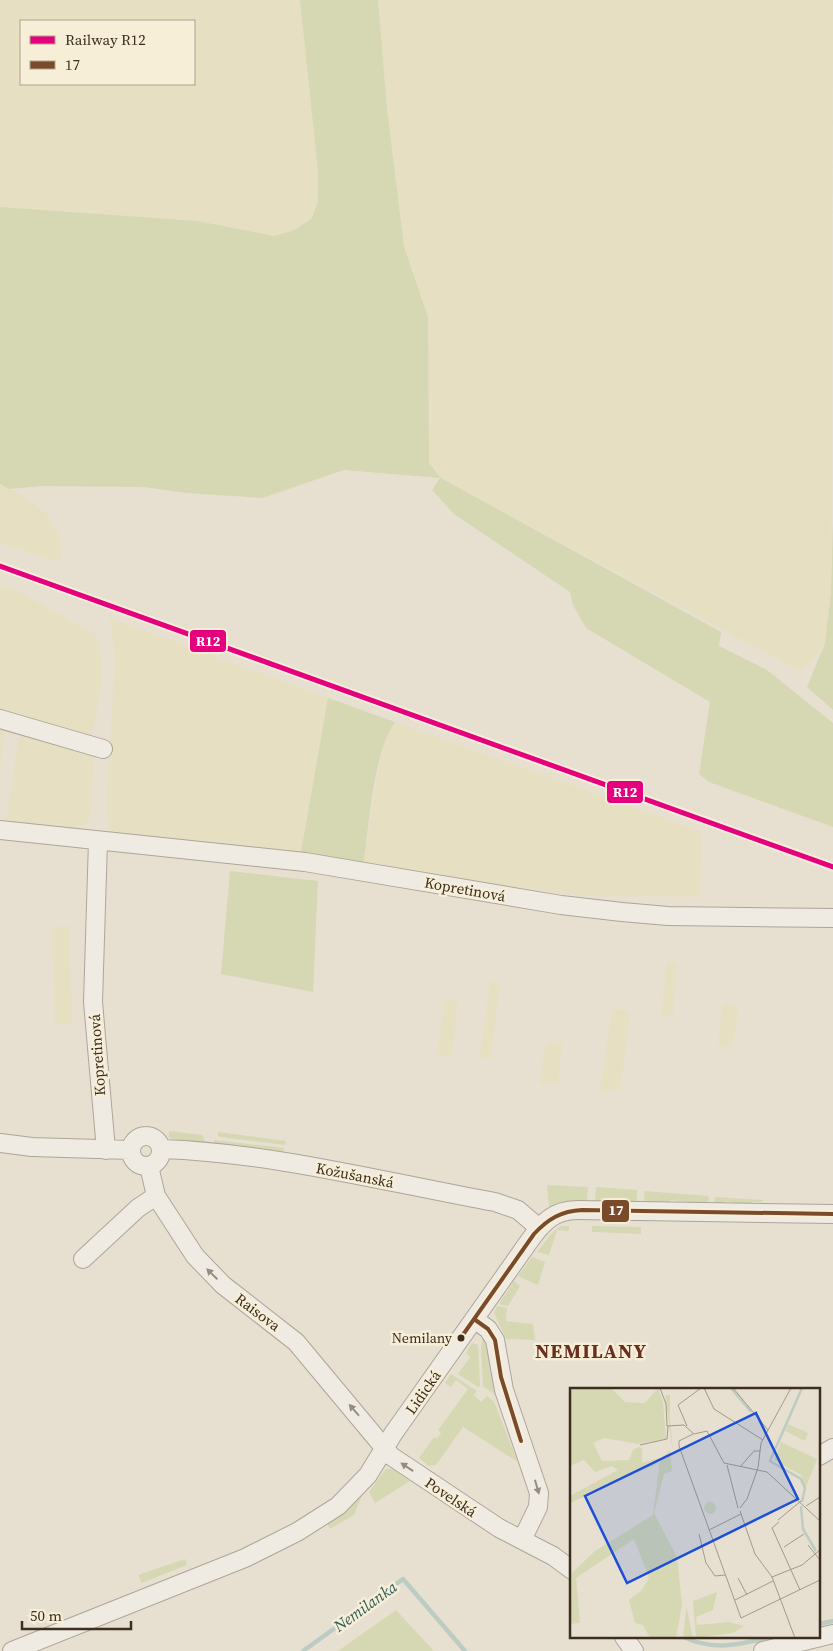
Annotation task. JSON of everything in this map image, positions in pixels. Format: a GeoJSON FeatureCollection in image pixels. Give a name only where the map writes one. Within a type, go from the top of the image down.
{"type":"FeatureCollection","features":[{"type":"Feature","properties":{"kind":"street"},"geometry":{"type":"LineString","coordinates":[[0,719],[103,749]]}},
{"type":"Feature","properties":{"kind":"street","name":"Kopretinová"},"geometry":{"type":"LineString","coordinates":[[0,830],[305,862],[561,905],[613,911],[668,916],[833,918]]}},
{"type":"Feature","properties":{"kind":"street","name":"Kopretinová"},"geometry":{"type":"LineString","coordinates":[[98,841],[93,1002],[106,1150]]}},
{"type":"Feature","properties":{"kind":"street"},"geometry":{"type":"LineString","coordinates":[[148,1135],[158,1140],[162,1150],[157,1162],[149,1166],[136,1162],[131,1150],[134,1141],[148,1135]]}},
{"type":"Feature","properties":{"kind":"street"},"geometry":{"type":"LineString","coordinates":[[0,1144],[131,1150]]}},
{"type":"Feature","properties":{"kind":"street","name":"Kožušanská"},"geometry":{"type":"LineString","coordinates":[[162,1150],[192,1150],[306,1165],[495,1202],[518,1210],[539,1228]]}},
{"type":"Feature","properties":{"kind":"street","name":"Raisova"},"geometry":{"type":"LineString","coordinates":[[149,1166],[156,1196],[183,1240],[208,1271],[296,1342],[384,1448]]}},
{"type":"Feature","properties":{"kind":"street"},"geometry":{"type":"LineString","coordinates":[[83,1259],[138,1208],[156,1196]]}},
{"type":"Feature","properties":{"kind":"street","name":"Lidická"},"geometry":{"type":"LineString","coordinates":[[12,1651],[245,1558],[297,1532],[327,1514],[347,1498],[368,1475],[384,1448],[539,1228],[554,1215],[572,1210],[833,1214]]}},
{"type":"Feature","properties":{"kind":"street"},"geometry":{"type":"LineString","coordinates":[[474,1319],[488,1329],[495,1340],[504,1390],[539,1493],[538,1507],[522,1540]]}},
{"type":"Feature","properties":{"kind":"street","name":"Povelská"},"geometry":{"type":"LineString","coordinates":[[384,1448],[397,1460],[472,1512],[553,1556],[570,1569]]}},
{"type":"Feature","properties":{"kind":"street"},"geometry":{"type":"LineString","coordinates":[[820,1455],[833,1448]]}},
{"type":"Feature","properties":{"kind":"street"},"geometry":{"type":"LineString","coordinates":[[820,1637],[833,1634]]}},
{"type":"Feature","properties":{"kind":"street"},"geometry":{"type":"LineString","coordinates":[[625,1638],[634,1651]]}},
{"type":"Feature","properties":{"kind":"street"},"geometry":{"type":"LineString","coordinates":[[763,1651],[817,1638]]}},
{"type":"Feature","properties":{"kind":"shaded area"},"geometry":{"type":"Polygon","coordinates":[[[0,0],[300,0],[318,170],[318,202],[312,218],[295,230],[274,236],[197,221],[0,207],[0,0]]]}},
{"type":"Feature","properties":{"kind":"shaded area"},"geometry":{"type":"Polygon","coordinates":[[[378,0],[833,0],[831,593],[825,643],[810,665],[800,671],[441,478],[429,463],[428,317],[404,247],[387,109],[378,0]]]}},
{"type":"Feature","properties":{"kind":"shaded area"},"geometry":{"type":"Polygon","coordinates":[[[0,484],[29,499],[47,515],[59,536],[62,558],[56,562],[0,543],[0,484]]]}},
{"type":"Feature","properties":{"kind":"shaded area"},"geometry":{"type":"Polygon","coordinates":[[[0,585],[13,589],[95,634],[99,640],[102,682],[94,726],[90,735],[83,737],[6,715],[0,767],[0,585]]]}},
{"type":"Feature","properties":{"kind":"shaded area"},"geometry":{"type":"Polygon","coordinates":[[[110,618],[328,698],[300,858],[109,832],[106,806],[115,656],[110,618]]]}},
{"type":"Feature","properties":{"kind":"shaded area"},"geometry":{"type":"Polygon","coordinates":[[[395,722],[702,832],[700,897],[582,896],[363,867],[380,759],[386,734],[395,722]]]}},
{"type":"Feature","properties":{"kind":"shaded area"},"geometry":{"type":"Polygon","coordinates":[[[20,731],[94,754],[91,813],[85,824],[75,829],[5,826],[20,731]]]}},
{"type":"Feature","properties":{"kind":"shaded area"},"geometry":{"type":"Polygon","coordinates":[[[69,926],[72,1024],[55,1024],[52,927],[69,926]]]}},
{"type":"Feature","properties":{"kind":"shaded area"},"geometry":{"type":"Polygon","coordinates":[[[667,961],[677,963],[673,1016],[661,1017],[667,961]]]}},
{"type":"Feature","properties":{"kind":"shaded area"},"geometry":{"type":"Polygon","coordinates":[[[490,982],[500,982],[491,1059],[480,1057],[490,982]]]}},
{"type":"Feature","properties":{"kind":"shaded area"},"geometry":{"type":"Polygon","coordinates":[[[445,1001],[458,1001],[452,1058],[436,1056],[445,1001]]]}},
{"type":"Feature","properties":{"kind":"shaded area"},"geometry":{"type":"Polygon","coordinates":[[[723,1004],[739,1006],[732,1047],[717,1046],[723,1004]]]}},
{"type":"Feature","properties":{"kind":"shaded area"},"geometry":{"type":"Polygon","coordinates":[[[612,1009],[631,1011],[620,1090],[600,1091],[612,1009]]]}},
{"type":"Feature","properties":{"kind":"shaded area"},"geometry":{"type":"Polygon","coordinates":[[[546,1043],[562,1044],[558,1084],[539,1083],[546,1043]]]}},
{"type":"Feature","properties":{"kind":"green space"},"geometry":{"type":"Polygon","coordinates":[[[300,0],[378,0],[387,109],[404,247],[428,317],[429,463],[441,478],[721,632],[719,646],[767,670],[833,723],[833,827],[709,782],[699,774],[710,702],[586,628],[573,605],[570,592],[454,514],[432,490],[440,478],[344,470],[262,498],[186,493],[144,487],[42,486],[9,489],[0,484],[0,207],[197,221],[274,236],[295,230],[312,218],[318,201],[318,170],[300,0]]]}},
{"type":"Feature","properties":{"kind":"green space"},"geometry":{"type":"Polygon","coordinates":[[[833,520],[833,710],[807,687],[825,643],[831,593],[833,520]]]}},
{"type":"Feature","properties":{"kind":"green space"},"geometry":{"type":"Polygon","coordinates":[[[328,698],[395,722],[388,735],[377,771],[363,867],[300,858],[328,698]]]}},
{"type":"Feature","properties":{"kind":"green space"},"geometry":{"type":"Polygon","coordinates":[[[230,871],[318,881],[313,992],[221,974],[230,871]]]}},
{"type":"Feature","properties":{"kind":"green space"},"geometry":{"type":"Polygon","coordinates":[[[169,1131],[202,1135],[205,1140],[201,1144],[169,1138],[169,1131]]]}},
{"type":"Feature","properties":{"kind":"green space"},"geometry":{"type":"Polygon","coordinates":[[[218,1132],[286,1141],[285,1145],[221,1137],[218,1136],[218,1132]]]}},
{"type":"Feature","properties":{"kind":"green space"},"geometry":{"type":"Polygon","coordinates":[[[214,1140],[284,1148],[283,1153],[214,1144],[214,1140]]]}},
{"type":"Feature","properties":{"kind":"green space"},"geometry":{"type":"Polygon","coordinates":[[[547,1185],[588,1187],[587,1201],[567,1201],[549,1207],[547,1185]]]}},
{"type":"Feature","properties":{"kind":"green space"},"geometry":{"type":"Polygon","coordinates":[[[596,1187],[637,1190],[637,1201],[635,1204],[630,1200],[602,1198],[598,1203],[595,1202],[596,1187]]]}},
{"type":"Feature","properties":{"kind":"green space"},"geometry":{"type":"Polygon","coordinates":[[[644,1191],[709,1196],[708,1204],[671,1200],[667,1205],[645,1204],[644,1191]]]}},
{"type":"Feature","properties":{"kind":"green space"},"geometry":{"type":"Polygon","coordinates":[[[715,1197],[764,1200],[752,1202],[748,1206],[726,1201],[720,1206],[714,1205],[715,1197]]]}},
{"type":"Feature","properties":{"kind":"green space"},"geometry":{"type":"Polygon","coordinates":[[[560,1226],[569,1226],[569,1231],[557,1230],[549,1255],[537,1252],[551,1234],[560,1226]]]}},
{"type":"Feature","properties":{"kind":"green space"},"geometry":{"type":"Polygon","coordinates":[[[592,1226],[641,1227],[641,1234],[592,1232],[592,1226]]]}},
{"type":"Feature","properties":{"kind":"green space"},"geometry":{"type":"Polygon","coordinates":[[[532,1257],[545,1262],[538,1285],[518,1276],[532,1257]]]}},
{"type":"Feature","properties":{"kind":"green space"},"geometry":{"type":"Polygon","coordinates":[[[514,1281],[520,1286],[508,1306],[499,1304],[514,1281]]]}},
{"type":"Feature","properties":{"kind":"green space"},"geometry":{"type":"Polygon","coordinates":[[[497,1306],[507,1308],[506,1321],[533,1324],[535,1340],[506,1339],[494,1313],[497,1306]]]}},
{"type":"Feature","properties":{"kind":"green space"},"geometry":{"type":"Polygon","coordinates":[[[483,1336],[487,1339],[498,1397],[483,1386],[481,1348],[483,1336]]]}},
{"type":"Feature","properties":{"kind":"green space"},"geometry":{"type":"Polygon","coordinates":[[[472,1343],[478,1345],[480,1386],[478,1387],[458,1374],[470,1357],[466,1353],[472,1343]]]}},
{"type":"Feature","properties":{"kind":"green space"},"geometry":{"type":"Polygon","coordinates":[[[451,1374],[477,1391],[474,1395],[481,1402],[487,1396],[494,1402],[518,1462],[463,1427],[436,1465],[429,1466],[419,1458],[434,1437],[437,1439],[441,1433],[438,1430],[468,1389],[456,1380],[451,1387],[445,1383],[451,1374]]]}},
{"type":"Feature","properties":{"kind":"green space"},"geometry":{"type":"Polygon","coordinates":[[[386,1469],[392,1469],[410,1481],[375,1503],[369,1492],[386,1469]]]}},
{"type":"Feature","properties":{"kind":"green space"},"geometry":{"type":"Polygon","coordinates":[[[362,1495],[354,1515],[330,1529],[327,1524],[362,1495]]]}},
{"type":"Feature","properties":{"kind":"green space"},"geometry":{"type":"Polygon","coordinates":[[[185,1559],[187,1565],[142,1583],[138,1575],[185,1559]]]}},
{"type":"Feature","properties":{"kind":"green space"},"geometry":{"type":"Polygon","coordinates":[[[396,1610],[434,1651],[338,1651],[396,1610]]]}},
{"type":"Feature","properties":{"kind":"waterway","name":"Nemilanka"},"geometry":{"type":"LineString","coordinates":[[303,1651],[403,1579],[465,1651]]}},
{"type":"Feature","properties":{"kind":"waterway","name":"Nemilanka"},"geometry":{"type":"LineString","coordinates":[[820,1624],[833,1621]]}},
{"type":"Feature","properties":{"kind":"waterway","name":"Nemilanka"},"geometry":{"type":"LineString","coordinates":[[687,1638],[705,1644],[716,1645],[737,1644],[765,1638]]}},
{"type":"Feature","properties":{"kind":"rail line","name":"R12"},"geometry":{"type":"LineString","coordinates":[[0,566],[833,867]]}},
{"type":"Feature","properties":{"kind":"transit line","name":"17"},"geometry":{"type":"LineString","coordinates":[[460,1339],[534,1234],[544,1224],[561,1214],[582,1210],[833,1214]]}},
{"type":"Feature","properties":{"kind":"transit line","name":"17"},"geometry":{"type":"LineString","coordinates":[[474,1319],[488,1329],[495,1340],[501,1377],[521,1441]]}},
{"type":"Feature","properties":{"kind":"place","name":"Nemilany"},"geometry":{"type":"Point","coordinates":[461,1338]}},
{"type":"Feature","properties":{"kind":"district","name":"NEMILANY"},"geometry":{"type":"Point","coordinates":[591,1351]}}]}
